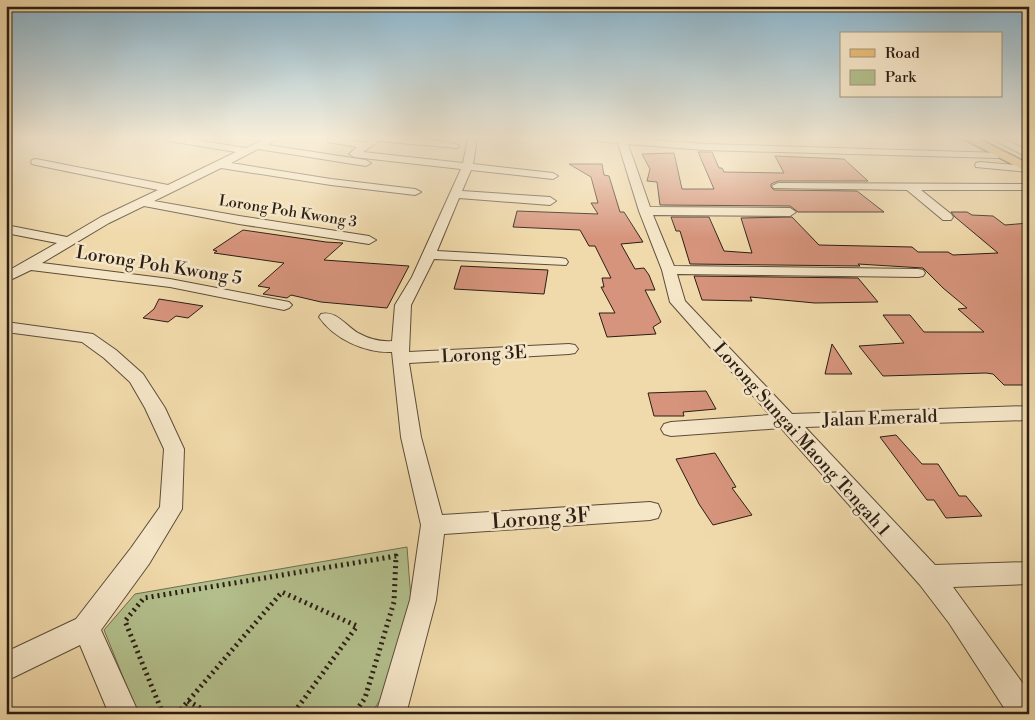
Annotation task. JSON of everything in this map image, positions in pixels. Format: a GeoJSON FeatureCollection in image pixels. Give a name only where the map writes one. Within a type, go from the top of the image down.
{"type":"FeatureCollection","features":[{"type":"Feature","properties":{"kind":"street"},"geometry":{"type":"LineString","coordinates":[[83,172],[168,189]]}},
{"type":"Feature","properties":{"kind":"street"},"geometry":{"type":"LineString","coordinates":[[6,278],[68,241],[204,172]]}},
{"type":"Feature","properties":{"kind":"street"},"geometry":{"type":"LineString","coordinates":[[267,172],[331,182],[415,192]]}},
{"type":"Feature","properties":{"kind":"street"},"geometry":{"type":"LineString","coordinates":[[391,714],[424,600],[433,525],[412,437],[399,352],[404,305],[455,194],[459,172]]}},
{"type":"Feature","properties":{"kind":"street"},"geometry":{"type":"LineString","coordinates":[[513,172],[554,176]]}},
{"type":"Feature","properties":{"kind":"street","name":"Lorong Sungai Maong Tengah 1"},"geometry":{"type":"LineString","coordinates":[[624,172],[645,211],[669,270],[678,302],[788,421],[928,578],[958,614],[1026,714]]}},
{"type":"Feature","properties":{"kind":"street"},"geometry":{"type":"LineString","coordinates":[[778,186],[1029,187]]}},
{"type":"Feature","properties":{"kind":"street"},"geometry":{"type":"LineString","coordinates":[[911,188],[946,217]]}},
{"type":"Feature","properties":{"kind":"street"},"geometry":{"type":"LineString","coordinates":[[455,194],[550,201]]}},
{"type":"Feature","properties":{"kind":"street","name":"Lorong Poh Kwong 3"},"geometry":{"type":"LineString","coordinates":[[142,202],[239,220],[369,240]]}},
{"type":"Feature","properties":{"kind":"street"},"geometry":{"type":"LineString","coordinates":[[645,211],[790,212]]}},
{"type":"Feature","properties":{"kind":"street"},"geometry":{"type":"LineString","coordinates":[[6,228],[68,241]]}},
{"type":"Feature","properties":{"kind":"street"},"geometry":{"type":"LineString","coordinates":[[428,255],[561,262]]}},
{"type":"Feature","properties":{"kind":"street","name":"Lorong Poh Kwong 5"},"geometry":{"type":"LineString","coordinates":[[28,265],[170,283],[284,305]]}},
{"type":"Feature","properties":{"kind":"street"},"geometry":{"type":"LineString","coordinates":[[669,270],[918,273]]}},
{"type":"Feature","properties":{"kind":"street","name":"Lorong 3E"},"geometry":{"type":"LineString","coordinates":[[327,317],[341,330],[361,343],[399,352],[569,349]]}},
{"type":"Feature","properties":{"kind":"street"},"geometry":{"type":"LineString","coordinates":[[6,327],[87,338],[110,354],[136,378],[155,408],[174,449],[172,509],[140,556],[86,628],[6,667]]}},
{"type":"Feature","properties":{"kind":"street","name":"Jalan Emerald"},"geometry":{"type":"LineString","coordinates":[[671,429],[788,421],[1029,413]]}},
{"type":"Feature","properties":{"kind":"street","name":"Lorong 3F"},"geometry":{"type":"LineString","coordinates":[[433,525],[650,511]]}},
{"type":"Feature","properties":{"kind":"street"},"geometry":{"type":"LineString","coordinates":[[928,578],[1029,573]]}},
{"type":"Feature","properties":{"kind":"street"},"geometry":{"type":"LineString","coordinates":[[86,628],[124,714]]}},
{"type":"Feature","properties":{"kind":"path"},"geometry":{"type":"LineString","coordinates":[[163,714],[125,621],[144,598],[396,556],[394,602],[365,698],[354,714]]}},
{"type":"Feature","properties":{"kind":"path"},"geometry":{"type":"LineString","coordinates":[[177,714],[282,592],[357,626],[293,714]]}},
{"type":"Feature","properties":{"kind":"path"},"geometry":{"type":"LineString","coordinates":[[188,701],[211,714]]}},
{"type":"Feature","properties":{"kind":"green space"},"geometry":{"type":"Polygon","coordinates":[[[407,547],[411,600],[380,700],[371,714],[138,714],[104,630],[135,594],[407,547]]]}},
{"type":"Feature","properties":{"kind":"building"},"geometry":{"type":"Polygon","coordinates":[[[582,172],[603,172],[604,175],[609,176],[620,212],[624,212],[643,242],[621,244],[635,269],[644,268],[655,290],[645,290],[661,322],[653,327],[656,334],[607,337],[599,313],[615,313],[601,287],[604,287],[602,278],[611,278],[595,246],[589,246],[580,230],[513,227],[517,211],[598,214],[591,203],[598,203],[591,177],[582,172]]]}},
{"type":"Feature","properties":{"kind":"building"},"geometry":{"type":"Polygon","coordinates":[[[649,172],[678,172],[682,189],[714,189],[706,172],[858,172],[868,181],[778,181],[771,184],[771,187],[774,190],[857,191],[884,212],[798,212],[790,206],[660,205],[657,182],[647,181],[649,172]]]}},
{"type":"Feature","properties":{"kind":"building"},"geometry":{"type":"Polygon","coordinates":[[[951,212],[967,212],[972,215],[993,216],[1005,225],[1029,223],[1029,385],[1004,385],[993,374],[986,373],[883,376],[859,346],[904,343],[883,315],[910,315],[924,332],[984,332],[958,309],[967,308],[923,268],[858,264],[860,266],[690,264],[680,231],[676,231],[671,217],[709,217],[724,251],[752,253],[741,218],[792,217],[819,245],[912,247],[918,252],[948,252],[953,255],[998,253],[951,212]]]}},
{"type":"Feature","properties":{"kind":"building"},"geometry":{"type":"Polygon","coordinates":[[[243,230],[343,243],[324,260],[409,266],[387,308],[321,302],[291,295],[287,298],[263,294],[270,288],[258,286],[284,263],[214,253],[217,251],[213,250],[243,230]]]}},
{"type":"Feature","properties":{"kind":"building"},"geometry":{"type":"Polygon","coordinates":[[[461,266],[548,270],[544,294],[454,289],[461,266]]]}},
{"type":"Feature","properties":{"kind":"building"},"geometry":{"type":"Polygon","coordinates":[[[694,276],[858,278],[878,302],[815,303],[750,297],[752,301],[702,300],[694,276]]]}},
{"type":"Feature","properties":{"kind":"building"},"geometry":{"type":"Polygon","coordinates":[[[159,299],[203,306],[188,318],[176,316],[168,322],[143,318],[154,309],[159,299]]]}},
{"type":"Feature","properties":{"kind":"building"},"geometry":{"type":"Polygon","coordinates":[[[832,344],[852,374],[825,374],[832,344]]]}},
{"type":"Feature","properties":{"kind":"building"},"geometry":{"type":"Polygon","coordinates":[[[706,391],[716,409],[683,412],[684,416],[654,416],[648,393],[706,391]]]}},
{"type":"Feature","properties":{"kind":"building"},"geometry":{"type":"Polygon","coordinates":[[[896,435],[922,464],[938,464],[959,496],[966,496],[982,516],[946,518],[934,500],[927,500],[880,437],[896,435]]]}},
{"type":"Feature","properties":{"kind":"building"},"geometry":{"type":"Polygon","coordinates":[[[715,453],[736,487],[732,488],[752,515],[713,525],[699,504],[676,459],[715,453]]]}}]}
